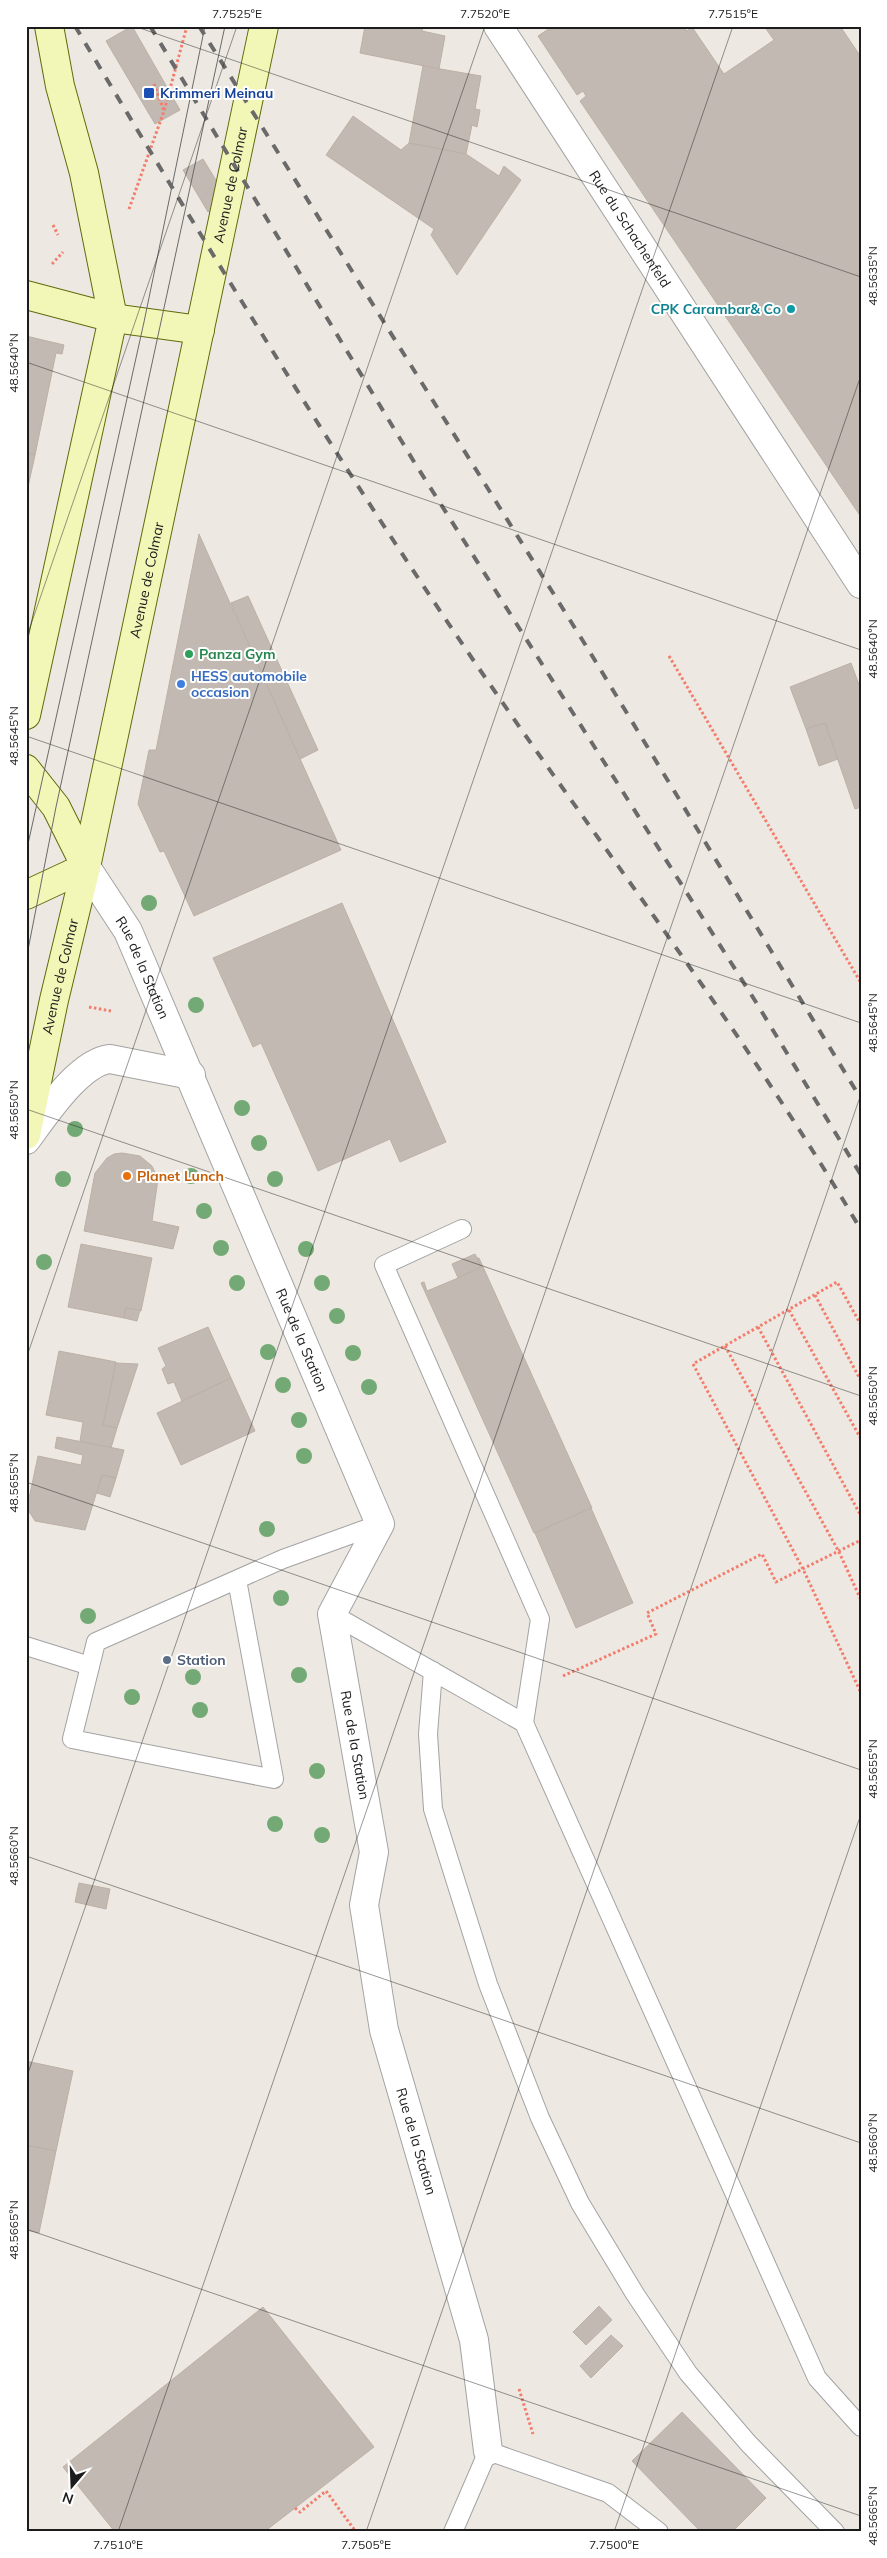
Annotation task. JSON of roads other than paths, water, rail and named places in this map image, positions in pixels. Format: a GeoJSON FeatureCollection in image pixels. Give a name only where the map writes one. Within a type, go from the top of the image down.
{"type":"FeatureCollection","features":[{"type":"Feature","properties":{"kind":"main road"},"geometry":{"type":"LineString","coordinates":[[26,715],[113,318],[84,173],[60,86],[49,26]]}},
{"type":"Feature","properties":{"kind":"main road","name":"Avenue de Colmar"},"geometry":{"type":"LineString","coordinates":[[26,1135],[54,1000],[86,867],[264,26]]}},
{"type":"Feature","properties":{"kind":"main road"},"geometry":{"type":"LineString","coordinates":[[26,295],[113,318],[200,330]]}},
{"type":"Feature","properties":{"kind":"main road"},"geometry":{"type":"LineString","coordinates":[[26,769],[56,807],[86,867],[26,895]]}},
{"type":"Feature","properties":{"kind":"street","name":"Rue du Schachenfeld"},"geometry":{"type":"LineString","coordinates":[[498,26],[861,584]]}},
{"type":"Feature","properties":{"kind":"street","name":"Rue de la Station"},"geometry":{"type":"LineString","coordinates":[[86,867],[128,930],[380,1524]]}},
{"type":"Feature","properties":{"kind":"street"},"geometry":{"type":"LineString","coordinates":[[26,1140],[62,1092],[100,1060],[110,1059],[191,1075]]}},
{"type":"Feature","properties":{"kind":"street"},"geometry":{"type":"LineString","coordinates":[[332,1614],[380,1524]]}},
{"type":"Feature","properties":{"kind":"street","name":"Rue de la Station"},"geometry":{"type":"LineString","coordinates":[[332,1614],[374,1852],[364,1905],[384,2030],[474,2340],[488,2451]]}},
{"type":"Feature","properties":{"kind":"lane"},"geometry":{"type":"LineString","coordinates":[[462,1229],[384,1265],[540,1619],[531,1690],[524,1722],[817,2378],[861,2427]]}},
{"type":"Feature","properties":{"kind":"lane"},"geometry":{"type":"LineString","coordinates":[[236,1580],[274,1779],[72,1739],[96,1642],[236,1580],[284,1559],[380,1524]]}},
{"type":"Feature","properties":{"kind":"lane"},"geometry":{"type":"LineString","coordinates":[[332,1614],[524,1722]]}},
{"type":"Feature","properties":{"kind":"lane"},"geometry":{"type":"LineString","coordinates":[[26,1646],[90,1666]]}},
{"type":"Feature","properties":{"kind":"lane"},"geometry":{"type":"LineString","coordinates":[[433,1671],[428,1734],[433,1809],[488,1984],[540,2118],[580,2203],[635,2294],[688,2374],[748,2443],[835,2532]]}},
{"type":"Feature","properties":{"kind":"lane"},"geometry":{"type":"LineString","coordinates":[[453,2532],[488,2451],[608,2493],[659,2532]]}},
{"type":"Feature","properties":{"kind":"tram line"},"geometry":{"type":"LineString","coordinates":[[26,853],[144,322],[205,26]]}},
{"type":"Feature","properties":{"kind":"tram line"},"geometry":{"type":"LineString","coordinates":[[26,960],[56,807],[225,26]]}},
{"type":"Feature","properties":{"kind":"railway"},"geometry":{"type":"LineString","coordinates":[[75,26],[313,415],[412,569],[513,718],[767,1080],[861,1230]]}},
{"type":"Feature","properties":{"kind":"railway"},"geometry":{"type":"LineString","coordinates":[[150,26],[416,465],[754,999],[861,1175]]}},
{"type":"Feature","properties":{"kind":"railway"},"geometry":{"type":"LineString","coordinates":[[199,26],[588,649],[861,1099]]}},
{"type":"Feature","properties":{"kind":"place","name":"Krimmeri Meinau"},"geometry":{"type":"Point","coordinates":[149,93]}},
{"type":"Feature","properties":{"kind":"place","name":"CPK Carambar& Co"},"geometry":{"type":"Point","coordinates":[791,309]}},
{"type":"Feature","properties":{"kind":"place","name":"Panza Gym"},"geometry":{"type":"Point","coordinates":[189,654]}},
{"type":"Feature","properties":{"kind":"place","name":"HESS automobile occasion"},"geometry":{"type":"Point","coordinates":[181,684]}},
{"type":"Feature","properties":{"kind":"place","name":"Planet Lunch"},"geometry":{"type":"Point","coordinates":[127,1176]}},
{"type":"Feature","properties":{"kind":"place","name":"Station"},"geometry":{"type":"Point","coordinates":[167,1660]}}]}
